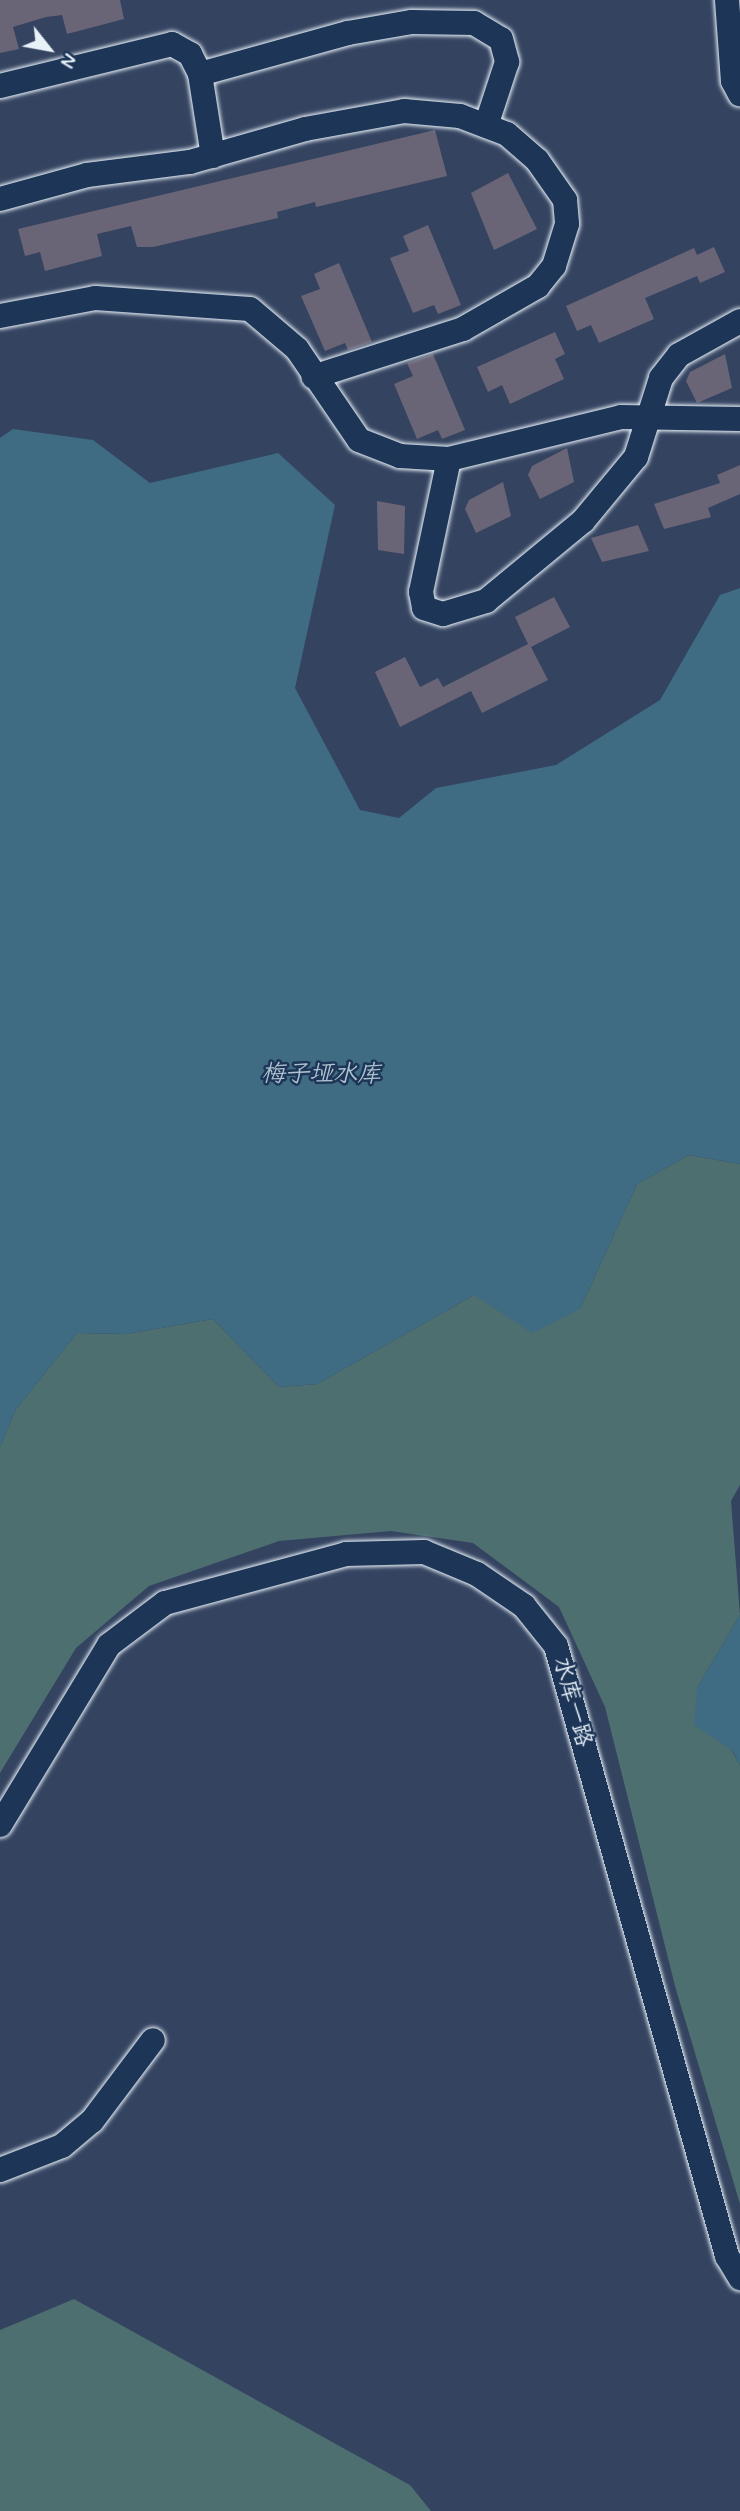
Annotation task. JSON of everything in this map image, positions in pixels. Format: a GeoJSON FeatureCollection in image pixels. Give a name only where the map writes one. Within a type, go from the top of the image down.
{"type":"FeatureCollection","features":[{"type":"Feature","properties":{"kind":"street"},"geometry":{"type":"LineString","coordinates":[[727,0],[733,81],[740,94]]}},
{"type":"Feature","properties":{"kind":"street"},"geometry":{"type":"LineString","coordinates":[[200,74],[348,33],[412,22],[474,23],[501,39],[506,62],[486,126]]}},
{"type":"Feature","properties":{"kind":"street"},"geometry":{"type":"LineString","coordinates":[[0,86],[172,44],[190,54],[200,74],[213,156]]}},
{"type":"Feature","properties":{"kind":"street"},"geometry":{"type":"LineString","coordinates":[[0,200],[87,175],[213,156],[404,111],[460,116],[507,134],[537,160],[565,200],[567,224],[554,266],[515,302],[463,329],[313,377]]}},
{"type":"Feature","properties":{"kind":"street"},"geometry":{"type":"LineString","coordinates":[[0,316],[95,298],[250,309],[297,349],[313,377],[359,440],[400,456],[449,459],[542,433],[647,418],[740,419]]}},
{"type":"Feature","properties":{"kind":"street"},"geometry":{"type":"LineString","coordinates":[[449,459],[421,593],[424,608],[443,614],[486,601],[583,521],[619,484],[661,378],[679,355],[740,321]]}},
{"type":"Feature","properties":{"kind":"street","name":"水库一路"},"geometry":{"type":"LineString","coordinates":[[0,1825],[109,1645],[165,1603],[346,1555],[424,1552],[477,1574],[524,1606],[556,1646],[727,2256],[740,2278]]}},
{"type":"Feature","properties":{"kind":"street"},"geometry":{"type":"LineString","coordinates":[[0,2170],[62,2146],[92,2121],[153,2040]]}},
{"type":"Feature","properties":{"kind":"green space"},"geometry":{"type":"Polygon","coordinates":[[[689,1155],[740,1164],[740,1485],[731,1501],[740,1615],[697,1688],[740,1765],[740,2204],[675,1986],[605,1707],[559,1607],[473,1543],[391,1531],[279,1541],[149,1586],[76,1648],[0,1773],[0,1447],[16,1409],[77,1333],[126,1334],[213,1319],[279,1387],[317,1384],[474,1295],[580,1309],[637,1184],[689,1155]]]}},
{"type":"Feature","properties":{"kind":"green space"},"geometry":{"type":"Polygon","coordinates":[[[74,2299],[410,2485],[431,2511],[0,2511],[0,2330],[74,2299]]]}},
{"type":"Feature","properties":{"kind":"water","name":"梅子垭水库"},"geometry":{"type":"Polygon","coordinates":[[[13,429],[93,440],[150,483],[278,453],[335,505],[295,688],[360,810],[399,818],[436,788],[556,765],[660,700],[720,595],[740,588],[740,1164],[689,1155],[637,1184],[580,1309],[532,1333],[474,1295],[317,1384],[279,1387],[213,1319],[126,1334],[77,1333],[16,1409],[0,1447],[0,438],[13,429]]]}},
{"type":"Feature","properties":{"kind":"water"},"geometry":{"type":"Polygon","coordinates":[[[740,1615],[740,1765],[732,1750],[694,1725],[697,1688],[740,1615]]]}},
{"type":"Feature","properties":{"kind":"building"},"geometry":{"type":"Polygon","coordinates":[[[0,0],[120,0],[124,19],[67,34],[62,15],[46,17],[13,27],[19,49],[0,53],[0,0]]]}},
{"type":"Feature","properties":{"kind":"building"},"geometry":{"type":"Polygon","coordinates":[[[435,130],[447,176],[316,207],[315,202],[277,212],[278,218],[153,247],[137,247],[131,226],[97,234],[102,256],[45,271],[40,252],[25,256],[18,229],[435,130]]]}},
{"type":"Feature","properties":{"kind":"building"},"geometry":{"type":"Polygon","coordinates":[[[508,173],[537,229],[494,250],[471,193],[508,173]]]}},
{"type":"Feature","properties":{"kind":"building"},"geometry":{"type":"Polygon","coordinates":[[[428,225],[461,305],[438,314],[434,305],[413,313],[390,258],[409,251],[403,236],[428,225]]]}},
{"type":"Feature","properties":{"kind":"building"},"geometry":{"type":"Polygon","coordinates":[[[714,247],[725,272],[700,283],[697,276],[645,298],[654,319],[599,343],[591,325],[577,331],[566,306],[694,248],[697,255],[714,247]]]}},
{"type":"Feature","properties":{"kind":"building"},"geometry":{"type":"Polygon","coordinates":[[[339,263],[372,342],[348,350],[345,343],[325,351],[301,296],[320,289],[314,274],[339,263]]]}},
{"type":"Feature","properties":{"kind":"building"},"geometry":{"type":"Polygon","coordinates":[[[555,332],[565,354],[555,359],[564,379],[510,404],[502,385],[488,392],[477,367],[555,332]]]}},
{"type":"Feature","properties":{"kind":"building"},"geometry":{"type":"Polygon","coordinates":[[[433,354],[465,430],[442,439],[438,430],[417,439],[394,384],[413,376],[407,363],[433,354]]]}},
{"type":"Feature","properties":{"kind":"building"},"geometry":{"type":"Polygon","coordinates":[[[725,354],[732,388],[697,403],[686,381],[690,372],[725,354]]]}},
{"type":"Feature","properties":{"kind":"building"},"geometry":{"type":"Polygon","coordinates":[[[567,448],[574,482],[540,499],[528,475],[532,466],[567,448]]]}},
{"type":"Feature","properties":{"kind":"building"},"geometry":{"type":"Polygon","coordinates":[[[740,465],[740,494],[708,508],[711,517],[664,529],[654,504],[720,483],[717,475],[740,465]]]}},
{"type":"Feature","properties":{"kind":"building"},"geometry":{"type":"Polygon","coordinates":[[[503,482],[511,516],[476,533],[465,509],[469,500],[503,482]]]}},
{"type":"Feature","properties":{"kind":"building"},"geometry":{"type":"Polygon","coordinates":[[[377,501],[405,506],[404,554],[378,550],[377,501]]]}},
{"type":"Feature","properties":{"kind":"building"},"geometry":{"type":"Polygon","coordinates":[[[638,525],[649,551],[602,562],[591,538],[638,525]]]}},
{"type":"Feature","properties":{"kind":"building"},"geometry":{"type":"Polygon","coordinates":[[[554,597],[570,627],[531,647],[548,680],[482,713],[471,691],[400,727],[375,672],[405,657],[420,687],[438,678],[443,687],[528,644],[515,617],[554,597]]]}}]}
